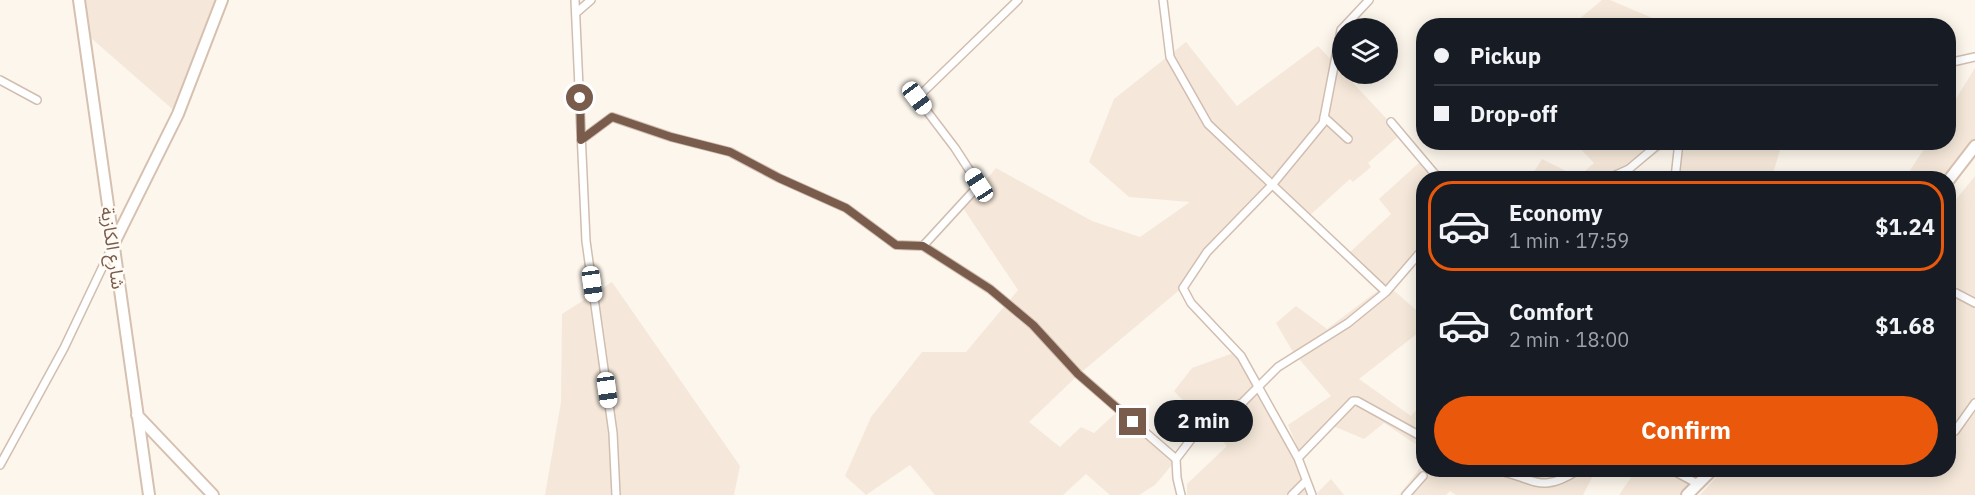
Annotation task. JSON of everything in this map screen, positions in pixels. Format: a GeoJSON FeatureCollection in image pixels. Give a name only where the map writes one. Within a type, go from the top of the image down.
{"type":"FeatureCollection","features":[{"type":"Feature","properties":{"kind":"street","name":"شارع الكازية"},"geometry":{"type":"LineString","coordinates":[[79,0],[149,495]]}},
{"type":"Feature","properties":{"kind":"street"},"geometry":{"type":"LineString","coordinates":[[0,465],[64,348],[178,114],[222,0]]}},
{"type":"Feature","properties":{"kind":"street"},"geometry":{"type":"LineString","coordinates":[[575,0],[586,242],[614,433],[616,495]]}},
{"type":"Feature","properties":{"kind":"street"},"geometry":{"type":"LineString","coordinates":[[576,13],[591,0]]}},
{"type":"Feature","properties":{"kind":"street"},"geometry":{"type":"LineString","coordinates":[[923,246],[979,185],[955,148],[917,98],[1018,0]]}},
{"type":"Feature","properties":{"kind":"street"},"geometry":{"type":"LineString","coordinates":[[1164,0],[1170,57],[1208,124],[1386,292]]}},
{"type":"Feature","properties":{"kind":"street"},"geometry":{"type":"LineString","coordinates":[[1312,495],[1298,458],[1241,356],[1191,303],[1183,288],[1207,252],[1272,185],[1323,123],[1341,30],[1369,0]]}},
{"type":"Feature","properties":{"kind":"street"},"geometry":{"type":"LineString","coordinates":[[1956,61],[1975,57]]}},
{"type":"Feature","properties":{"kind":"street"},"geometry":{"type":"LineString","coordinates":[[0,80],[37,100]]}},
{"type":"Feature","properties":{"kind":"street"},"geometry":{"type":"LineString","coordinates":[[581,140],[612,117],[671,137],[730,152],[779,178],[846,208],[896,245],[923,246],[990,289],[1033,325],[1078,374],[1176,459]]}},
{"type":"Feature","properties":{"kind":"street"},"geometry":{"type":"LineString","coordinates":[[1324,117],[1348,139]]}},
{"type":"Feature","properties":{"kind":"street"},"geometry":{"type":"LineString","coordinates":[[1391,122],[1432,171]]}},
{"type":"Feature","properties":{"kind":"street"},"geometry":{"type":"LineString","coordinates":[[1956,171],[1975,146]]}},
{"type":"Feature","properties":{"kind":"street"},"geometry":{"type":"LineString","coordinates":[[1625,171],[1652,150]]}},
{"type":"Feature","properties":{"kind":"street"},"geometry":{"type":"LineString","coordinates":[[1676,171],[1679,150]]}},
{"type":"Feature","properties":{"kind":"street"},"geometry":{"type":"LineString","coordinates":[[1181,495],[1176,478],[1176,459],[1215,408],[1228,410],[1242,403],[1278,367],[1348,323],[1386,292],[1416,257]]}},
{"type":"Feature","properties":{"kind":"street"},"geometry":{"type":"LineString","coordinates":[[1956,293],[1975,303]]}},
{"type":"Feature","properties":{"kind":"street"},"geometry":{"type":"LineString","coordinates":[[1298,458],[1353,401],[1416,434]]}},
{"type":"Feature","properties":{"kind":"street"},"geometry":{"type":"LineString","coordinates":[[1956,430],[1975,403]]}},
{"type":"Feature","properties":{"kind":"street"},"geometry":{"type":"LineString","coordinates":[[137,415],[213,495]]}},
{"type":"Feature","properties":{"kind":"street"},"geometry":{"type":"LineString","coordinates":[[1406,495],[1422,477]]}},
{"type":"Feature","properties":{"kind":"street"},"geometry":{"type":"LineString","coordinates":[[1519,477],[1550,484],[1566,477]]}},
{"type":"Feature","properties":{"kind":"street"},"geometry":{"type":"LineString","coordinates":[[1685,477],[1698,484]]}},
{"type":"Feature","properties":{"kind":"street"},"geometry":{"type":"LineString","coordinates":[[1687,495],[1705,477]]}},
{"type":"Feature","properties":{"kind":"street"},"geometry":{"type":"LineString","coordinates":[[1292,495],[1306,481]]}},
{"type":"Feature","properties":{"kind":"shaded area"},"geometry":{"type":"Polygon","coordinates":[[[79,0],[222,0],[178,114],[83,31],[79,0]]]}},
{"type":"Feature","properties":{"kind":"shaded area"},"geometry":{"type":"Polygon","coordinates":[[[1602,0],[1610,0],[1652,18],[1580,18],[1602,0]]]}},
{"type":"Feature","properties":{"kind":"shaded area"},"geometry":{"type":"Polygon","coordinates":[[[1186,42],[1237,106],[1318,46],[1332,61],[1332,84],[1354,84],[1401,134],[1368,163],[1371,167],[1353,182],[1350,179],[1308,217],[1273,184],[1207,252],[1183,287],[1078,375],[1029,422],[1060,447],[1081,427],[1094,433],[1119,410],[1176,460],[1155,485],[1139,495],[1110,495],[1086,474],[1063,495],[935,495],[910,465],[866,495],[845,476],[871,417],[922,352],[966,352],[1018,290],[963,208],[996,168],[1092,221],[1140,237],[1190,202],[1129,197],[1089,162],[1114,99],[1186,42]]]}},
{"type":"Feature","properties":{"kind":"shaded area"},"geometry":{"type":"Polygon","coordinates":[[[1975,68],[1975,148],[1954,171],[1910,171],[1923,150],[1956,150],[1956,99],[1975,68]]]}},
{"type":"Feature","properties":{"kind":"shaded area"},"geometry":{"type":"Polygon","coordinates":[[[1582,150],[1661,150],[1632,171],[1585,171],[1594,163],[1582,150]]]}},
{"type":"Feature","properties":{"kind":"shaded area"},"geometry":{"type":"Polygon","coordinates":[[[1680,150],[1780,150],[1774,171],[1678,171],[1680,150]]]}},
{"type":"Feature","properties":{"kind":"shaded area"},"geometry":{"type":"Polygon","coordinates":[[[1542,159],[1566,171],[1534,171],[1542,159]]]}},
{"type":"Feature","properties":{"kind":"shaded area"},"geometry":{"type":"Polygon","coordinates":[[[1422,160],[1436,171],[1416,171],[1416,260],[1391,288],[1416,310],[1416,334],[1359,379],[1411,416],[1416,410],[1416,444],[1384,423],[1364,439],[1333,426],[1303,460],[1288,425],[1331,396],[1293,352],[1276,323],[1296,306],[1327,329],[1380,289],[1349,253],[1391,214],[1379,199],[1422,160]]]}},
{"type":"Feature","properties":{"kind":"shaded area"},"geometry":{"type":"Polygon","coordinates":[[[1975,176],[1975,495],[1700,495],[1717,477],[1956,477],[1956,199],[1975,176]]]}},
{"type":"Feature","properties":{"kind":"shaded area"},"geometry":{"type":"Polygon","coordinates":[[[612,282],[740,466],[734,495],[545,495],[561,402],[562,314],[612,282]]]}},
{"type":"Feature","properties":{"kind":"shaded area"},"geometry":{"type":"Polygon","coordinates":[[[1236,352],[1294,454],[1309,495],[1187,495],[1187,484],[1227,446],[1174,391],[1192,368],[1236,352]]]}},
{"type":"Feature","properties":{"kind":"shaded area"},"geometry":{"type":"Polygon","coordinates":[[[1416,473],[1416,477],[1592,477],[1583,495],[1456,495],[1450,491],[1446,495],[1399,495],[1416,473]]]}},
{"type":"Feature","properties":{"kind":"shaded area"},"geometry":{"type":"Polygon","coordinates":[[[1631,477],[1697,477],[1681,495],[1619,495],[1631,477]]]}},
{"type":"Feature","properties":{"kind":"shaded area"},"geometry":{"type":"Polygon","coordinates":[[[1331,479],[1344,495],[1318,495],[1317,493],[1331,479]]]}},
{"type":"Feature","properties":{"kind":"route"},"geometry":{"type":"LineString","coordinates":[[580,98],[581,140],[612,117],[671,137],[730,152],[779,178],[846,208],[896,245],[923,246],[990,289],[1033,325],[1078,374],[1133,422]]}}]}
